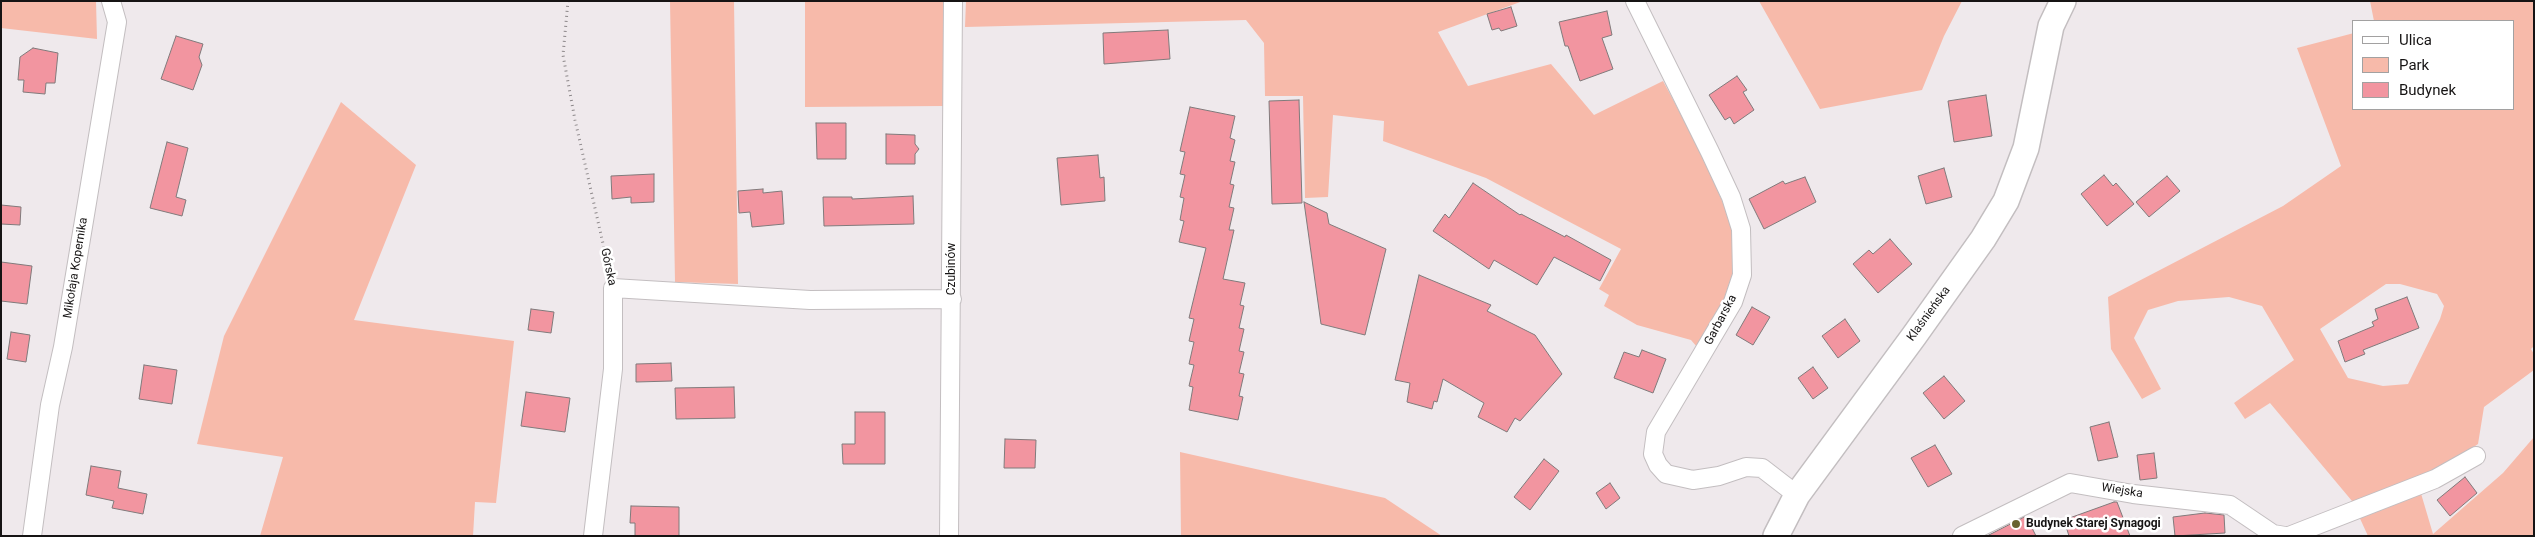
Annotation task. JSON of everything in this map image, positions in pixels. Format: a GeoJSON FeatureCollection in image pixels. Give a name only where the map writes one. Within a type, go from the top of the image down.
{"type":"FeatureCollection","features":[{"type":"Feature","properties":{"kind":"street","name":"Mikołaja Kopernika"},"geometry":{"type":"LineString","coordinates":[[32,536],[50,405],[64,346],[117,22],[111,1]]}},
{"type":"Feature","properties":{"kind":"street","name":"Czubinów"},"geometry":{"type":"LineString","coordinates":[[949,536],[953,1]]}},
{"type":"Feature","properties":{"kind":"street","name":"Garbarska"},"geometry":{"type":"LineString","coordinates":[[1635,1],[1730,197],[1741,229],[1742,274],[1733,302],[1656,432],[1653,454],[1658,465],[1666,474],[1693,480],[1719,476],[1746,468],[1762,468],[1797,495]]}},
{"type":"Feature","properties":{"kind":"street","name":"Klaśnieńska"},"geometry":{"type":"LineString","coordinates":[[1776,536],[1797,495],[1983,239],[2006,201],[2026,148],[2051,26],[2063,1]]}},
{"type":"Feature","properties":{"kind":"street"},"geometry":{"type":"LineString","coordinates":[[613,288],[810,300],[952,299]]}},
{"type":"Feature","properties":{"kind":"street","name":"Górska"},"geometry":{"type":"LineString","coordinates":[[593,536],[613,369],[613,288]]}},
{"type":"Feature","properties":{"kind":"street"},"geometry":{"type":"LineString","coordinates":[[2290,536],[2436,479],[2476,456]]}},
{"type":"Feature","properties":{"kind":"street","name":"Wiejska"},"geometry":{"type":"LineString","coordinates":[[1962,536],[2070,483],[2133,494],[2230,505],[2273,534],[2285,536]]}},
{"type":"Feature","properties":{"kind":"path","name":"Górska"},"geometry":{"type":"LineString","coordinates":[[568,1],[563,55],[575,120],[613,288]]}},
{"type":"Feature","properties":{"kind":"green space"},"geometry":{"type":"Polygon","coordinates":[[[1,1],[96,1],[97,39],[1,28],[1,1]]]}},
{"type":"Feature","properties":{"kind":"green space"},"geometry":{"type":"Polygon","coordinates":[[[670,1],[734,1],[738,284],[675,282],[670,1]]]}},
{"type":"Feature","properties":{"kind":"green space"},"geometry":{"type":"Polygon","coordinates":[[[805,1],[944,1],[943,106],[805,107],[805,1]]]}},
{"type":"Feature","properties":{"kind":"green space"},"geometry":{"type":"Polygon","coordinates":[[[966,1],[1523,1],[1438,32],[1468,86],[1551,64],[1594,115],[1663,81],[1704,157],[1732,225],[1738,256],[1729,295],[1697,347],[1691,340],[1637,325],[1604,306],[1609,295],[1599,289],[1621,249],[1486,178],[1383,141],[1384,121],[1333,115],[1328,197],[1305,198],[1303,96],[1265,96],[1264,43],[1246,20],[965,27],[966,1]]]}},
{"type":"Feature","properties":{"kind":"green space"},"geometry":{"type":"Polygon","coordinates":[[[1759,1],[1962,1],[1944,36],[1922,90],[1820,109],[1759,1]]]}},
{"type":"Feature","properties":{"kind":"green space"},"geometry":{"type":"Polygon","coordinates":[[[2370,1],[2534,1],[2534,346],[2531,349],[2534,354],[2534,370],[2484,407],[2478,444],[2438,471],[2417,480],[2433,534],[2503,473],[2534,437],[2534,536],[2368,536],[2352,501],[2270,403],[2245,419],[2234,403],[2294,360],[2262,306],[2229,297],[2178,301],[2148,310],[2134,338],[2161,389],[2142,399],[2111,349],[2108,297],[2283,206],[2341,166],[2297,48],[2352,34],[2352,110],[2515,110],[2515,20],[2374,20],[2370,1]],[[2386,284],[2320,329],[2348,378],[2383,386],[2408,384],[2440,319],[2444,306],[2437,294],[2400,284],[2386,284]]]}},
{"type":"Feature","properties":{"kind":"green space"},"geometry":{"type":"Polygon","coordinates":[[[341,102],[416,165],[354,320],[514,341],[496,503],[475,502],[473,536],[260,536],[283,457],[197,444],[224,336],[341,102]]]}},
{"type":"Feature","properties":{"kind":"green space"},"geometry":{"type":"Polygon","coordinates":[[[1180,452],[1385,498],[1442,536],[1181,536],[1180,452]]]}},
{"type":"Feature","properties":{"kind":"building"},"geometry":{"type":"Polygon","coordinates":[[[1511,7],[1517,26],[1501,31],[1499,28],[1492,30],[1487,14],[1511,7]]]}},
{"type":"Feature","properties":{"kind":"building"},"geometry":{"type":"Polygon","coordinates":[[[1607,11],[1612,35],[1602,38],[1613,69],[1580,81],[1568,46],[1565,46],[1559,22],[1607,11]]]}},
{"type":"Feature","properties":{"kind":"building"},"geometry":{"type":"Polygon","coordinates":[[[1168,30],[1170,59],[1104,64],[1103,33],[1168,30]]]}},
{"type":"Feature","properties":{"kind":"building"},"geometry":{"type":"Polygon","coordinates":[[[176,36],[203,44],[199,57],[202,65],[193,90],[161,79],[176,36]]]}},
{"type":"Feature","properties":{"kind":"building"},"geometry":{"type":"Polygon","coordinates":[[[33,48],[58,53],[55,83],[46,83],[45,94],[23,92],[24,80],[18,80],[20,57],[33,48]]]}},
{"type":"Feature","properties":{"kind":"building"},"geometry":{"type":"Polygon","coordinates":[[[1737,76],[1747,90],[1743,92],[1754,110],[1734,124],[1730,117],[1725,120],[1709,95],[1737,76]]]}},
{"type":"Feature","properties":{"kind":"building"},"geometry":{"type":"Polygon","coordinates":[[[1986,95],[1992,136],[1954,142],[1948,101],[1986,95]]]}},
{"type":"Feature","properties":{"kind":"building"},"geometry":{"type":"Polygon","coordinates":[[[1299,100],[1302,203],[1272,204],[1269,101],[1299,100]]]}},
{"type":"Feature","properties":{"kind":"building"},"geometry":{"type":"Polygon","coordinates":[[[1190,107],[1235,116],[1230,138],[1235,140],[1230,161],[1235,162],[1230,184],[1234,185],[1229,207],[1234,208],[1229,230],[1234,230],[1223,279],[1245,283],[1240,305],[1244,306],[1239,328],[1244,329],[1239,351],[1244,352],[1239,373],[1244,374],[1239,396],[1243,397],[1238,420],[1189,410],[1193,387],[1189,386],[1194,365],[1189,364],[1194,342],[1189,341],[1194,319],[1189,318],[1206,248],[1179,242],[1184,221],[1180,220],[1184,198],[1180,197],[1185,175],[1180,174],[1185,152],[1180,151],[1190,107]]]}},
{"type":"Feature","properties":{"kind":"building"},"geometry":{"type":"Polygon","coordinates":[[[816,123],[846,123],[846,159],[817,159],[816,123]]]}},
{"type":"Feature","properties":{"kind":"building"},"geometry":{"type":"Polygon","coordinates":[[[886,134],[915,135],[915,144],[919,149],[915,154],[915,164],[886,164],[886,134]]]}},
{"type":"Feature","properties":{"kind":"building"},"geometry":{"type":"Polygon","coordinates":[[[167,142],[188,148],[176,197],[186,200],[182,216],[150,208],[167,142]]]}},
{"type":"Feature","properties":{"kind":"building"},"geometry":{"type":"Polygon","coordinates":[[[1098,155],[1100,178],[1104,177],[1105,201],[1061,205],[1057,158],[1098,155]]]}},
{"type":"Feature","properties":{"kind":"building"},"geometry":{"type":"Polygon","coordinates":[[[1944,168],[1952,197],[1926,204],[1918,176],[1944,168]]]}},
{"type":"Feature","properties":{"kind":"building"},"geometry":{"type":"Polygon","coordinates":[[[654,174],[654,202],[631,203],[631,197],[612,199],[611,176],[654,174]]]}},
{"type":"Feature","properties":{"kind":"building"},"geometry":{"type":"Polygon","coordinates":[[[2104,175],[2113,186],[2116,183],[2134,204],[2107,226],[2081,194],[2104,175]]]}},
{"type":"Feature","properties":{"kind":"building"},"geometry":{"type":"Polygon","coordinates":[[[2167,176],[2180,191],[2149,217],[2136,202],[2167,176]]]}},
{"type":"Feature","properties":{"kind":"building"},"geometry":{"type":"Polygon","coordinates":[[[1805,177],[1816,202],[1764,229],[1749,199],[1783,181],[1785,184],[1805,177]]]}},
{"type":"Feature","properties":{"kind":"building"},"geometry":{"type":"Polygon","coordinates":[[[1473,183],[1520,215],[1565,237],[1566,235],[1611,260],[1600,281],[1554,257],[1537,285],[1494,260],[1489,269],[1433,231],[1445,214],[1449,218],[1473,183]]]}},
{"type":"Feature","properties":{"kind":"building"},"geometry":{"type":"Polygon","coordinates":[[[763,189],[763,193],[782,191],[784,224],[752,227],[750,212],[739,213],[738,191],[763,189]]]}},
{"type":"Feature","properties":{"kind":"building"},"geometry":{"type":"Polygon","coordinates":[[[913,196],[914,224],[824,226],[823,197],[852,197],[852,199],[913,196]]]}},
{"type":"Feature","properties":{"kind":"building"},"geometry":{"type":"Polygon","coordinates":[[[1304,202],[1327,213],[1329,224],[1386,249],[1365,335],[1321,324],[1304,202]]]}},
{"type":"Feature","properties":{"kind":"building"},"geometry":{"type":"Polygon","coordinates":[[[1,205],[21,207],[20,225],[1,224],[1,205]]]}},
{"type":"Feature","properties":{"kind":"building"},"geometry":{"type":"Polygon","coordinates":[[[1890,239],[1912,264],[1878,293],[1853,264],[1869,250],[1873,254],[1890,239]]]}},
{"type":"Feature","properties":{"kind":"building"},"geometry":{"type":"Polygon","coordinates":[[[1,262],[32,266],[27,304],[1,301],[1,262]]]}},
{"type":"Feature","properties":{"kind":"building"},"geometry":{"type":"Polygon","coordinates":[[[1419,275],[1491,305],[1487,311],[1535,335],[1562,374],[1520,421],[1515,418],[1507,432],[1478,417],[1484,403],[1443,379],[1437,402],[1434,401],[1432,409],[1407,402],[1410,383],[1395,380],[1419,275]]]}},
{"type":"Feature","properties":{"kind":"building"},"geometry":{"type":"Polygon","coordinates":[[[2407,297],[2419,328],[2363,350],[2365,354],[2345,362],[2338,341],[2374,326],[2372,322],[2378,319],[2375,309],[2407,297]]]}},
{"type":"Feature","properties":{"kind":"building"},"geometry":{"type":"Polygon","coordinates":[[[1752,307],[1770,317],[1753,345],[1736,335],[1752,307]]]}},
{"type":"Feature","properties":{"kind":"building"},"geometry":{"type":"Polygon","coordinates":[[[531,309],[554,312],[551,333],[528,330],[531,309]]]}},
{"type":"Feature","properties":{"kind":"building"},"geometry":{"type":"Polygon","coordinates":[[[1845,319],[1860,341],[1838,358],[1822,336],[1845,319]]]}},
{"type":"Feature","properties":{"kind":"building"},"geometry":{"type":"Polygon","coordinates":[[[11,332],[30,335],[26,362],[7,359],[11,332]]]}},
{"type":"Feature","properties":{"kind":"building"},"geometry":{"type":"Polygon","coordinates":[[[1642,350],[1666,359],[1653,393],[1614,378],[1624,352],[1639,357],[1642,350]]]}},
{"type":"Feature","properties":{"kind":"building"},"geometry":{"type":"Polygon","coordinates":[[[671,363],[672,381],[636,382],[636,364],[671,363]]]}},
{"type":"Feature","properties":{"kind":"building"},"geometry":{"type":"Polygon","coordinates":[[[144,365],[177,370],[172,404],[139,399],[144,365]]]}},
{"type":"Feature","properties":{"kind":"building"},"geometry":{"type":"Polygon","coordinates":[[[1813,367],[1828,388],[1813,399],[1798,378],[1813,367]]]}},
{"type":"Feature","properties":{"kind":"building"},"geometry":{"type":"Polygon","coordinates":[[[1944,376],[1965,401],[1944,419],[1923,393],[1944,376]]]}},
{"type":"Feature","properties":{"kind":"building"},"geometry":{"type":"Polygon","coordinates":[[[734,387],[735,418],[676,419],[675,388],[734,387]]]}},
{"type":"Feature","properties":{"kind":"building"},"geometry":{"type":"Polygon","coordinates":[[[526,392],[570,398],[565,432],[521,426],[526,392]]]}},
{"type":"Feature","properties":{"kind":"building"},"geometry":{"type":"Polygon","coordinates":[[[855,412],[885,412],[885,464],[843,464],[842,444],[855,444],[855,412]]]}},
{"type":"Feature","properties":{"kind":"building"},"geometry":{"type":"Polygon","coordinates":[[[2109,422],[2118,457],[2098,461],[2090,427],[2109,422]]]}},
{"type":"Feature","properties":{"kind":"building"},"geometry":{"type":"Polygon","coordinates":[[[1005,439],[1036,440],[1035,468],[1004,468],[1005,439]]]}},
{"type":"Feature","properties":{"kind":"building"},"geometry":{"type":"Polygon","coordinates":[[[1935,445],[1952,474],[1928,487],[1911,458],[1935,445]]]}},
{"type":"Feature","properties":{"kind":"building"},"geometry":{"type":"Polygon","coordinates":[[[2154,453],[2157,478],[2140,480],[2137,455],[2154,453]]]}},
{"type":"Feature","properties":{"kind":"building"},"geometry":{"type":"Polygon","coordinates":[[[1544,459],[1559,471],[1530,510],[1514,497],[1544,459]]]}},
{"type":"Feature","properties":{"kind":"building"},"geometry":{"type":"Polygon","coordinates":[[[91,466],[121,471],[118,488],[147,494],[143,514],[112,508],[114,501],[86,495],[91,466]]]}},
{"type":"Feature","properties":{"kind":"building"},"geometry":{"type":"Polygon","coordinates":[[[2465,477],[2477,493],[2450,516],[2437,500],[2465,477]]]}},
{"type":"Feature","properties":{"kind":"building"},"geometry":{"type":"Polygon","coordinates":[[[1610,483],[1620,498],[1606,509],[1596,493],[1610,483]]]}},
{"type":"Feature","properties":{"kind":"building"},"geometry":{"type":"Polygon","coordinates":[[[2117,502],[2130,536],[2069,536],[2064,520],[2117,502]]]}},
{"type":"Feature","properties":{"kind":"building"},"geometry":{"type":"Polygon","coordinates":[[[631,506],[679,507],[679,536],[635,536],[635,523],[630,523],[631,506]]]}},
{"type":"Feature","properties":{"kind":"building"},"geometry":{"type":"Polygon","coordinates":[[[2205,513],[2224,515],[2225,533],[2175,536],[2173,517],[2205,513]]]}},
{"type":"Feature","properties":{"kind":"building","name":"Budynek Starej Synagogi"},"geometry":{"type":"Polygon","coordinates":[[[2026,516],[2036,536],[1987,536],[2026,516]]]}},
{"type":"Feature","properties":{"kind":"place","name":"Budynek Starej Synagogi"},"geometry":{"type":"Point","coordinates":[2016,524]}}]}
